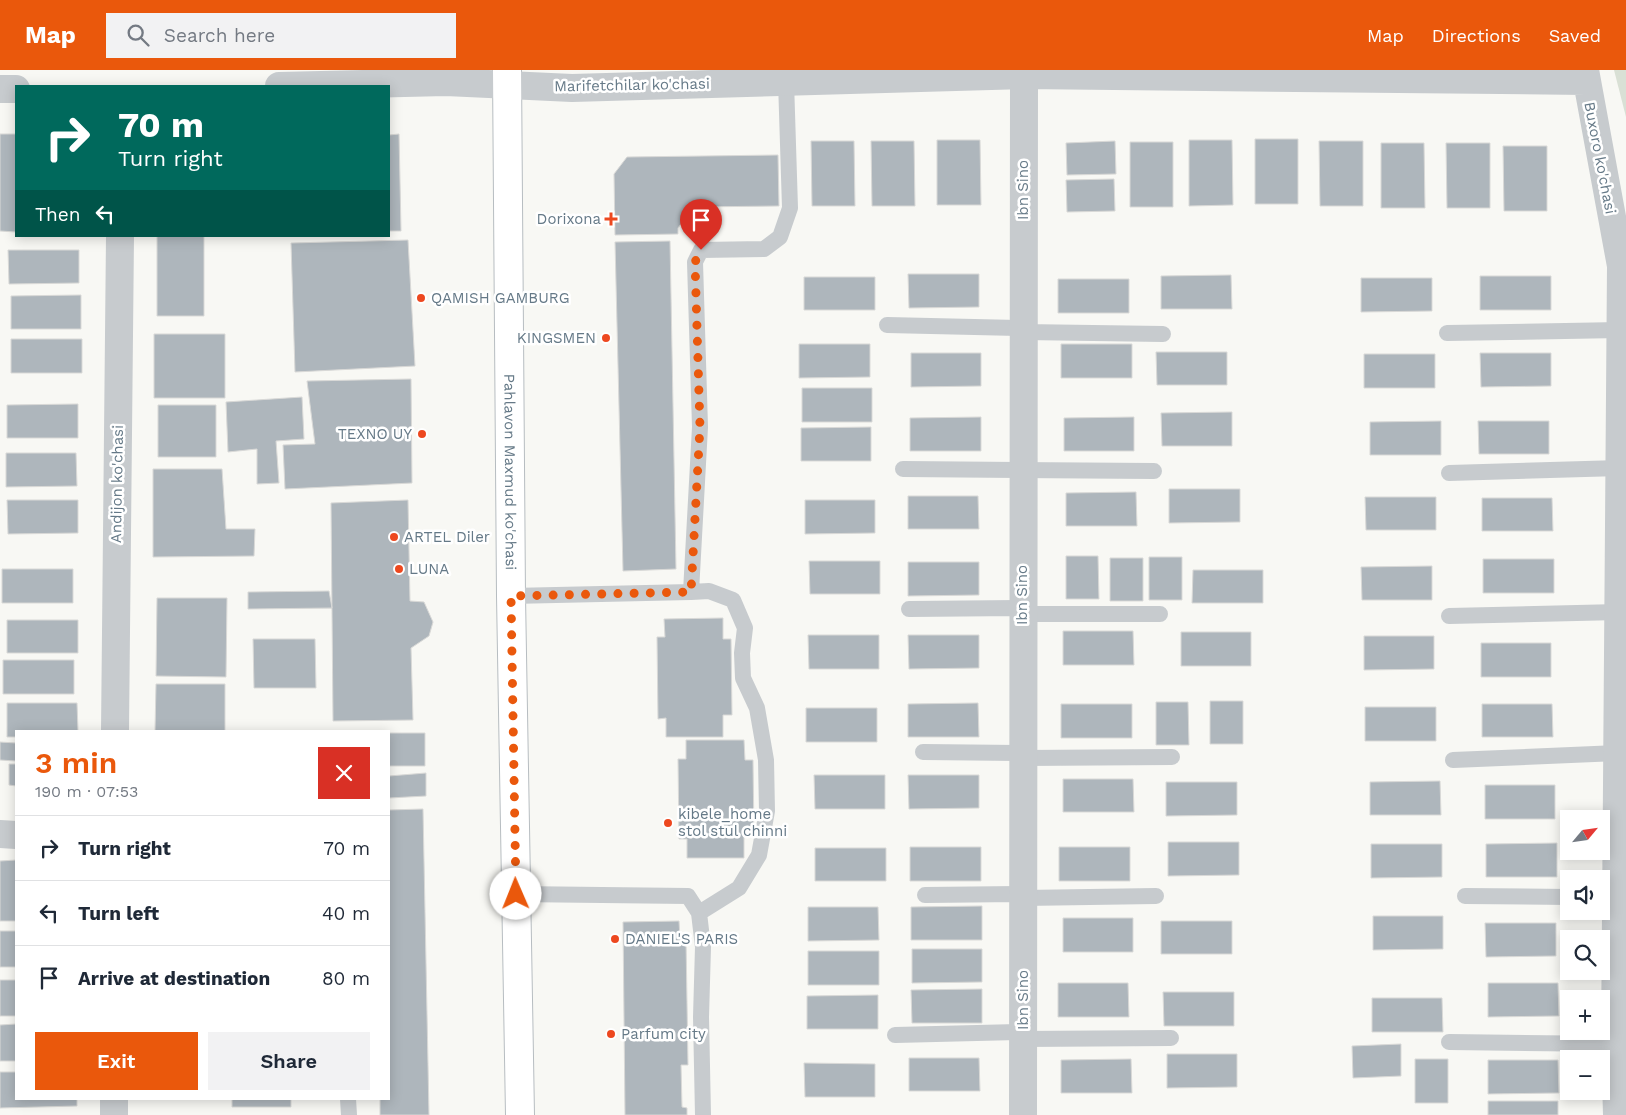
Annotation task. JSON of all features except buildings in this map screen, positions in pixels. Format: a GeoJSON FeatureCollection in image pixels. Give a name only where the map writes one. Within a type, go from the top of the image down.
{"type":"FeatureCollection","features":[{"type":"Feature","properties":{"kind":"street","name":"Marifetchilar ko'chasi"},"geometry":{"type":"LineString","coordinates":[[321,85],[446,82],[508,78],[572,88],[786,81],[883,74],[1024,72],[1585,75]]}},
{"type":"Feature","properties":{"kind":"street","name":"Ibn Sino"},"geometry":{"type":"LineString","coordinates":[[1023,1115],[1022,470],[1024,72]]}},
{"type":"Feature","properties":{"kind":"street","name":"Buxoro ko'chasi"},"geometry":{"type":"LineString","coordinates":[[1585,75],[1624,267],[1620,330],[1618,752],[1615,898],[1617,1115]]}},
{"type":"Feature","properties":{"kind":"street","name":"Pahlavon Maxmud ko'chasi"},"geometry":{"type":"LineString","coordinates":[[508,78],[511,596],[520,1115]]}},
{"type":"Feature","properties":{"kind":"street"},"geometry":{"type":"LineString","coordinates":[[0,89],[15,89]]}},
{"type":"Feature","properties":{"kind":"street","name":"Andijon ko'chasi"},"geometry":{"type":"LineString","coordinates":[[114,730],[120,237]]}},
{"type":"Feature","properties":{"kind":"street"},"geometry":{"type":"LineString","coordinates":[[0,834],[15,835]]}},
{"type":"Feature","properties":{"kind":"street"},"geometry":{"type":"LineString","coordinates":[[114,1100],[114,1115]]}},
{"type":"Feature","properties":{"kind":"lane"},"geometry":{"type":"LineString","coordinates":[[691,592],[700,427],[695,262],[701,250],[764,249],[780,237],[790,208],[786,81]]}},
{"type":"Feature","properties":{"kind":"lane"},"geometry":{"type":"LineString","coordinates":[[887,324],[1163,334]]}},
{"type":"Feature","properties":{"kind":"lane"},"geometry":{"type":"LineString","coordinates":[[1447,333],[1620,330]]}},
{"type":"Feature","properties":{"kind":"lane"},"geometry":{"type":"LineString","coordinates":[[1449,473],[1620,468]]}},
{"type":"Feature","properties":{"kind":"lane"},"geometry":{"type":"LineString","coordinates":[[903,469],[1154,472]]}},
{"type":"Feature","properties":{"kind":"lane"},"geometry":{"type":"LineString","coordinates":[[511,596],[709,591],[733,600],[745,628],[742,653],[743,678],[757,708],[766,760],[767,811],[759,855],[739,888],[699,913]]}},
{"type":"Feature","properties":{"kind":"lane"},"geometry":{"type":"LineString","coordinates":[[909,610],[1160,614]]}},
{"type":"Feature","properties":{"kind":"lane"},"geometry":{"type":"LineString","coordinates":[[1449,616],[1619,612]]}},
{"type":"Feature","properties":{"kind":"lane"},"geometry":{"type":"LineString","coordinates":[[923,752],[1023,756],[1172,757]]}},
{"type":"Feature","properties":{"kind":"lane"},"geometry":{"type":"LineString","coordinates":[[1453,760],[1618,752]]}},
{"type":"Feature","properties":{"kind":"lane"},"geometry":{"type":"LineString","coordinates":[[516,894],[688,896],[699,913],[703,947],[701,1017],[704,1115]]}},
{"type":"Feature","properties":{"kind":"lane"},"geometry":{"type":"LineString","coordinates":[[925,895],[1156,896]]}},
{"type":"Feature","properties":{"kind":"lane"},"geometry":{"type":"LineString","coordinates":[[1465,896],[1560,897]]}},
{"type":"Feature","properties":{"kind":"lane"},"geometry":{"type":"LineString","coordinates":[[895,1035],[1171,1038]]}},
{"type":"Feature","properties":{"kind":"lane"},"geometry":{"type":"LineString","coordinates":[[1449,1042],[1615,1044]]}},
{"type":"Feature","properties":{"kind":"lane"},"geometry":{"type":"LineString","coordinates":[[348,1100],[349,1115]]}},
{"type":"Feature","properties":{"kind":"shaded area"},"geometry":{"type":"Polygon","coordinates":[[[1614,70],[1626,70],[1626,117],[1614,70]]]}},
{"type":"Feature","properties":{"kind":"place","name":"Dorixona"},"geometry":{"type":"Point","coordinates":[611,219]}},
{"type":"Feature","properties":{"kind":"place","name":"QAMISH GAMBURG"},"geometry":{"type":"Point","coordinates":[421,298]}},
{"type":"Feature","properties":{"kind":"place","name":"KINGSMEN"},"geometry":{"type":"Point","coordinates":[606,338]}},
{"type":"Feature","properties":{"kind":"place","name":"TEXNO UY"},"geometry":{"type":"Point","coordinates":[422,434]}},
{"type":"Feature","properties":{"kind":"place","name":"ARTEL Diler"},"geometry":{"type":"Point","coordinates":[394,537]}},
{"type":"Feature","properties":{"kind":"place","name":"LUNA"},"geometry":{"type":"Point","coordinates":[399,569]}},
{"type":"Feature","properties":{"kind":"place","name":"kibele_home stol stul chinni"},"geometry":{"type":"Point","coordinates":[668,823]}},
{"type":"Feature","properties":{"kind":"place","name":"DANIEL'S PARIS"},"geometry":{"type":"Point","coordinates":[615,939]}},
{"type":"Feature","properties":{"kind":"place","name":"Parfum city"},"geometry":{"type":"Point","coordinates":[611,1034]}},
{"type":"Feature","properties":{"kind":"route"},"geometry":{"type":"LineString","coordinates":[[516,894],[511,596],[691,592],[700,427],[695,262],[701,250]]}}]}
